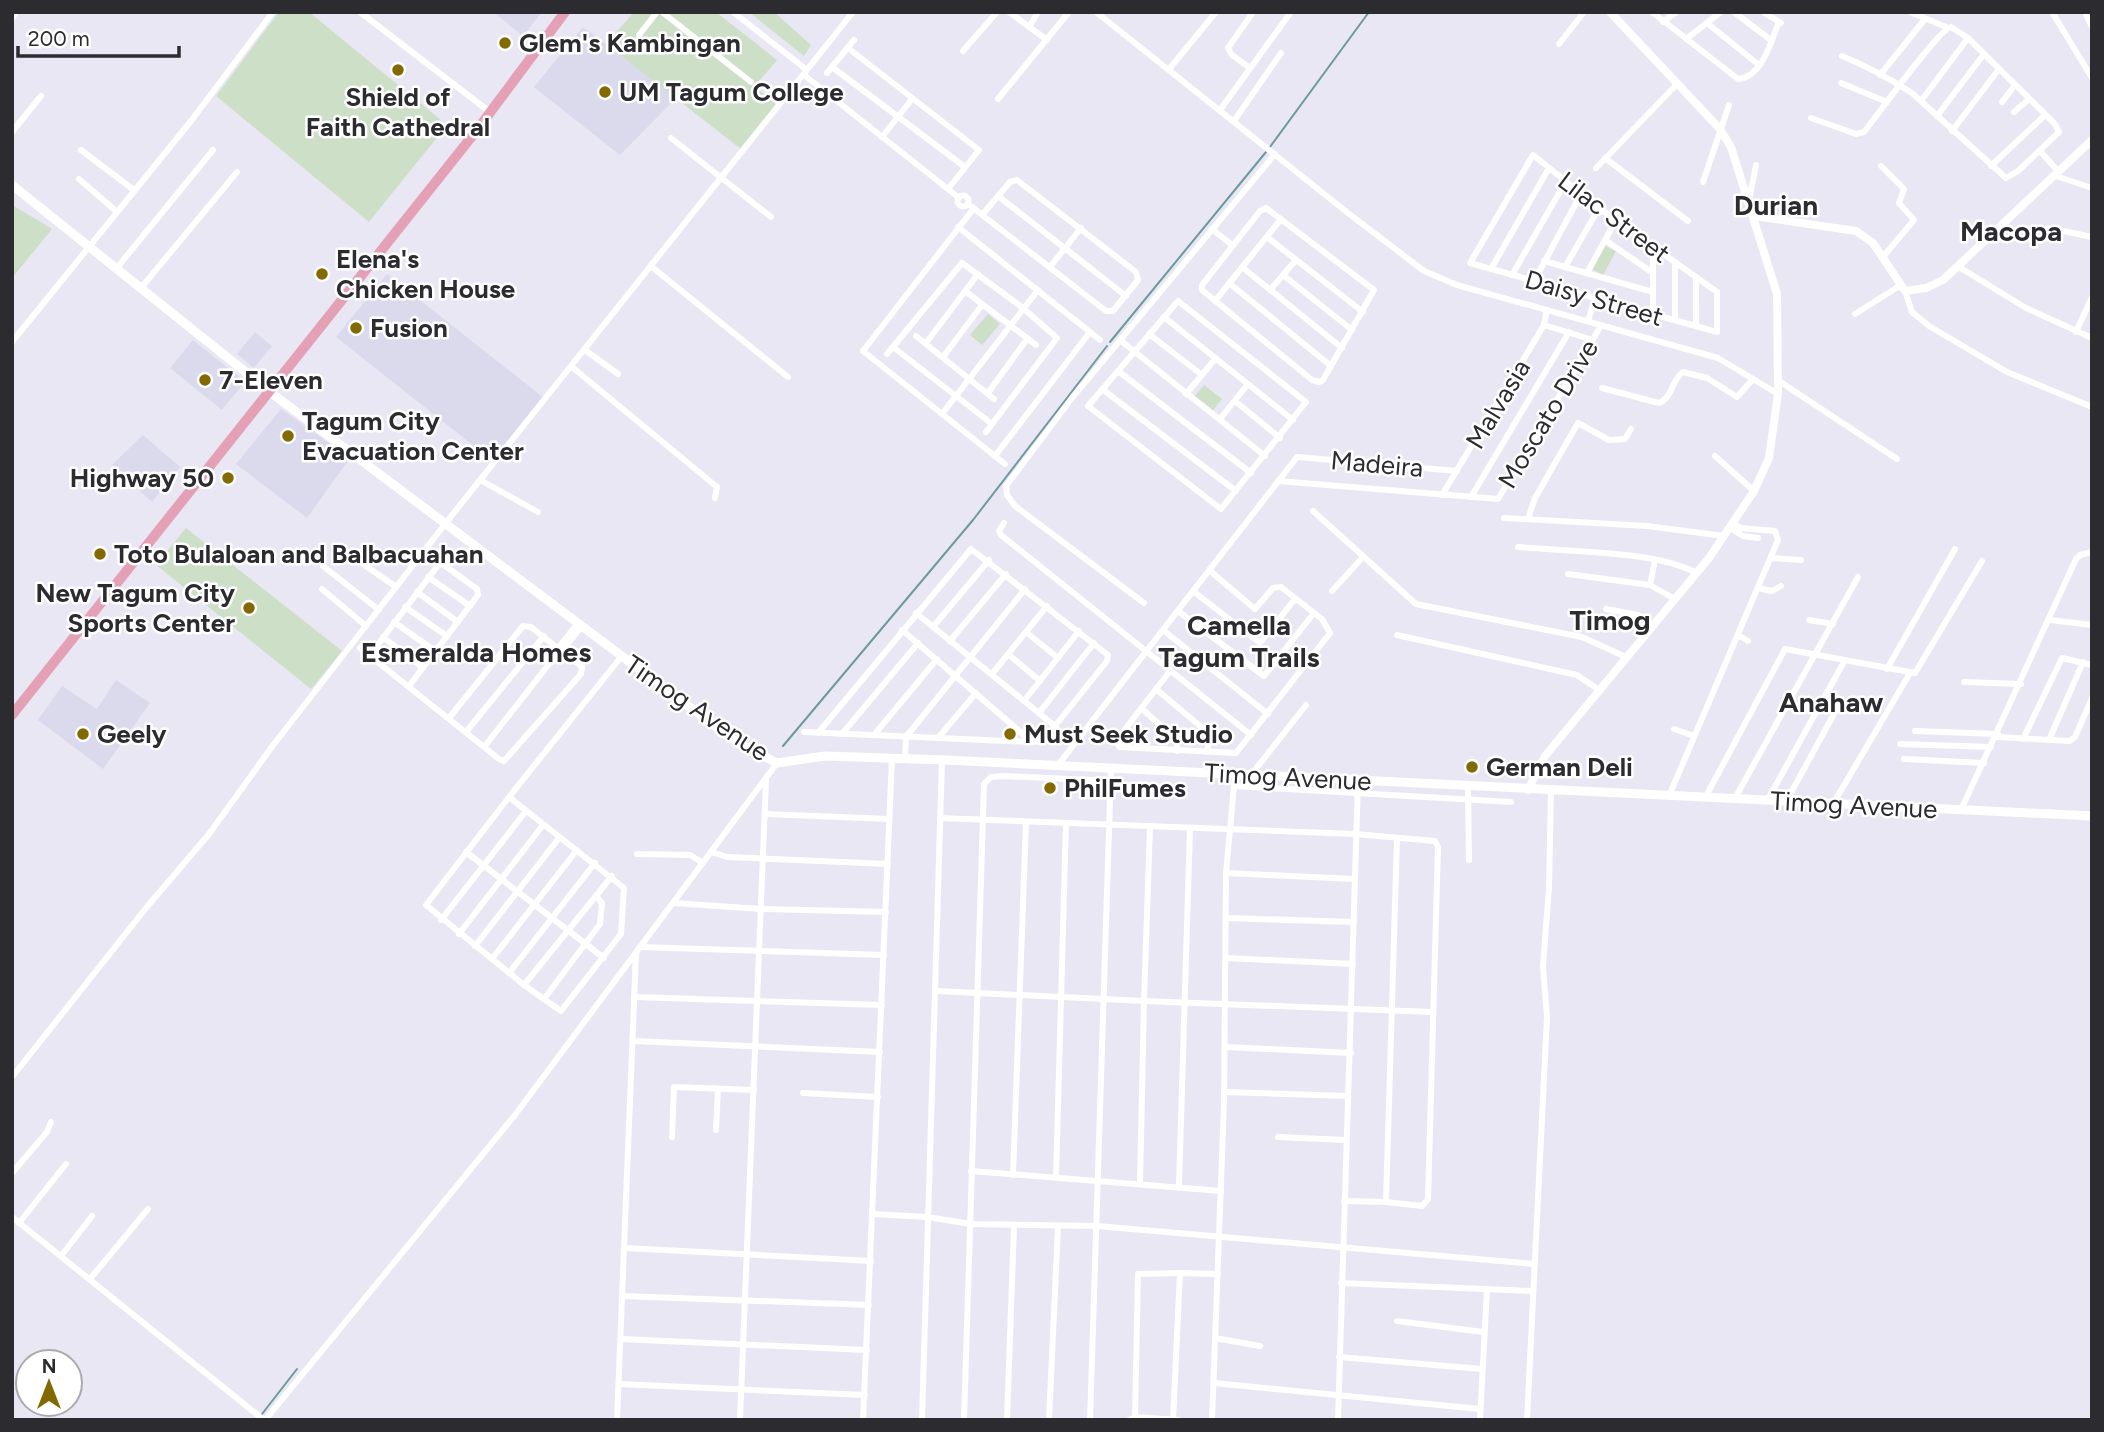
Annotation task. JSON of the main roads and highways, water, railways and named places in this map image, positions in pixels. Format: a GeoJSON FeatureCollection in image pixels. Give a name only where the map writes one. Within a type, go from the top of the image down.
{"type":"FeatureCollection","features":[{"type":"Feature","properties":{"kind":"highway"},"geometry":{"type":"LineString","coordinates":[[475,128],[520,63],[533,52],[565,12]]}},
{"type":"Feature","properties":{"kind":"highway"},"geometry":{"type":"LineString","coordinates":[[12,715],[328,311],[527,66],[533,52]]}},
{"type":"Feature","properties":{"kind":"highway"},"geometry":{"type":"LineString","coordinates":[[12,707],[43,672]]}},
{"type":"Feature","properties":{"kind":"main road","name":"Timog Avenue"},"geometry":{"type":"LineString","coordinates":[[12,185],[268,390],[621,657],[735,741],[777,763],[825,756],[905,758],[2092,816]]}},
{"type":"Feature","properties":{"kind":"waterway"},"geometry":{"type":"LineString","coordinates":[[1270,147],[1369,12]]}},
{"type":"Feature","properties":{"kind":"waterway"},"geometry":{"type":"LineString","coordinates":[[1110,342],[1266,152]]}},
{"type":"Feature","properties":{"kind":"waterway"},"geometry":{"type":"LineString","coordinates":[[783,746],[973,520],[1107,346]]}},
{"type":"Feature","properties":{"kind":"waterway"},"geometry":{"type":"LineString","coordinates":[[262,1414],[297,1369]]}},
{"type":"Feature","properties":{"kind":"place","name":"Glem's Kambingan"},"geometry":{"type":"Point","coordinates":[505,43]}},
{"type":"Feature","properties":{"kind":"place","name":"Shield of Faith Cathedral"},"geometry":{"type":"Point","coordinates":[398,70]}},
{"type":"Feature","properties":{"kind":"place","name":"UM Tagum College"},"geometry":{"type":"Point","coordinates":[605,92]}},
{"type":"Feature","properties":{"kind":"place","name":"Elena's Chicken House"},"geometry":{"type":"Point","coordinates":[322,274]}},
{"type":"Feature","properties":{"kind":"place","name":"Fusion"},"geometry":{"type":"Point","coordinates":[356,328]}},
{"type":"Feature","properties":{"kind":"place","name":"7-Eleven"},"geometry":{"type":"Point","coordinates":[205,380]}},
{"type":"Feature","properties":{"kind":"place","name":"Tagum City Evacuation Center"},"geometry":{"type":"Point","coordinates":[288,436]}},
{"type":"Feature","properties":{"kind":"place","name":"Highway 50"},"geometry":{"type":"Point","coordinates":[228,478]}},
{"type":"Feature","properties":{"kind":"place","name":"Toto Bulaloan and Balbacuahan"},"geometry":{"type":"Point","coordinates":[100,554]}},
{"type":"Feature","properties":{"kind":"place","name":"New Tagum City Sports Center"},"geometry":{"type":"Point","coordinates":[249,608]}},
{"type":"Feature","properties":{"kind":"place","name":"Geely"},"geometry":{"type":"Point","coordinates":[83,734]}},
{"type":"Feature","properties":{"kind":"place","name":"Must Seek Studio"},"geometry":{"type":"Point","coordinates":[1010,734]}},
{"type":"Feature","properties":{"kind":"place","name":"German Deli"},"geometry":{"type":"Point","coordinates":[1472,767]}},
{"type":"Feature","properties":{"kind":"place","name":"PhilFumes"},"geometry":{"type":"Point","coordinates":[1050,788]}},
{"type":"Feature","properties":{"kind":"district","name":"Durian"},"geometry":{"type":"Point","coordinates":[1776,205]}},
{"type":"Feature","properties":{"kind":"district","name":"Macopa"},"geometry":{"type":"Point","coordinates":[2011,231]}},
{"type":"Feature","properties":{"kind":"district","name":"Timog"},"geometry":{"type":"Point","coordinates":[1610,620]}},
{"type":"Feature","properties":{"kind":"district","name":"Camella Tagum Trails"},"geometry":{"type":"Point","coordinates":[1239,641]}},
{"type":"Feature","properties":{"kind":"district","name":"Esmeralda Homes"},"geometry":{"type":"Point","coordinates":[476,652]}},
{"type":"Feature","properties":{"kind":"district","name":"Anahaw"},"geometry":{"type":"Point","coordinates":[1831,702]}}]}
